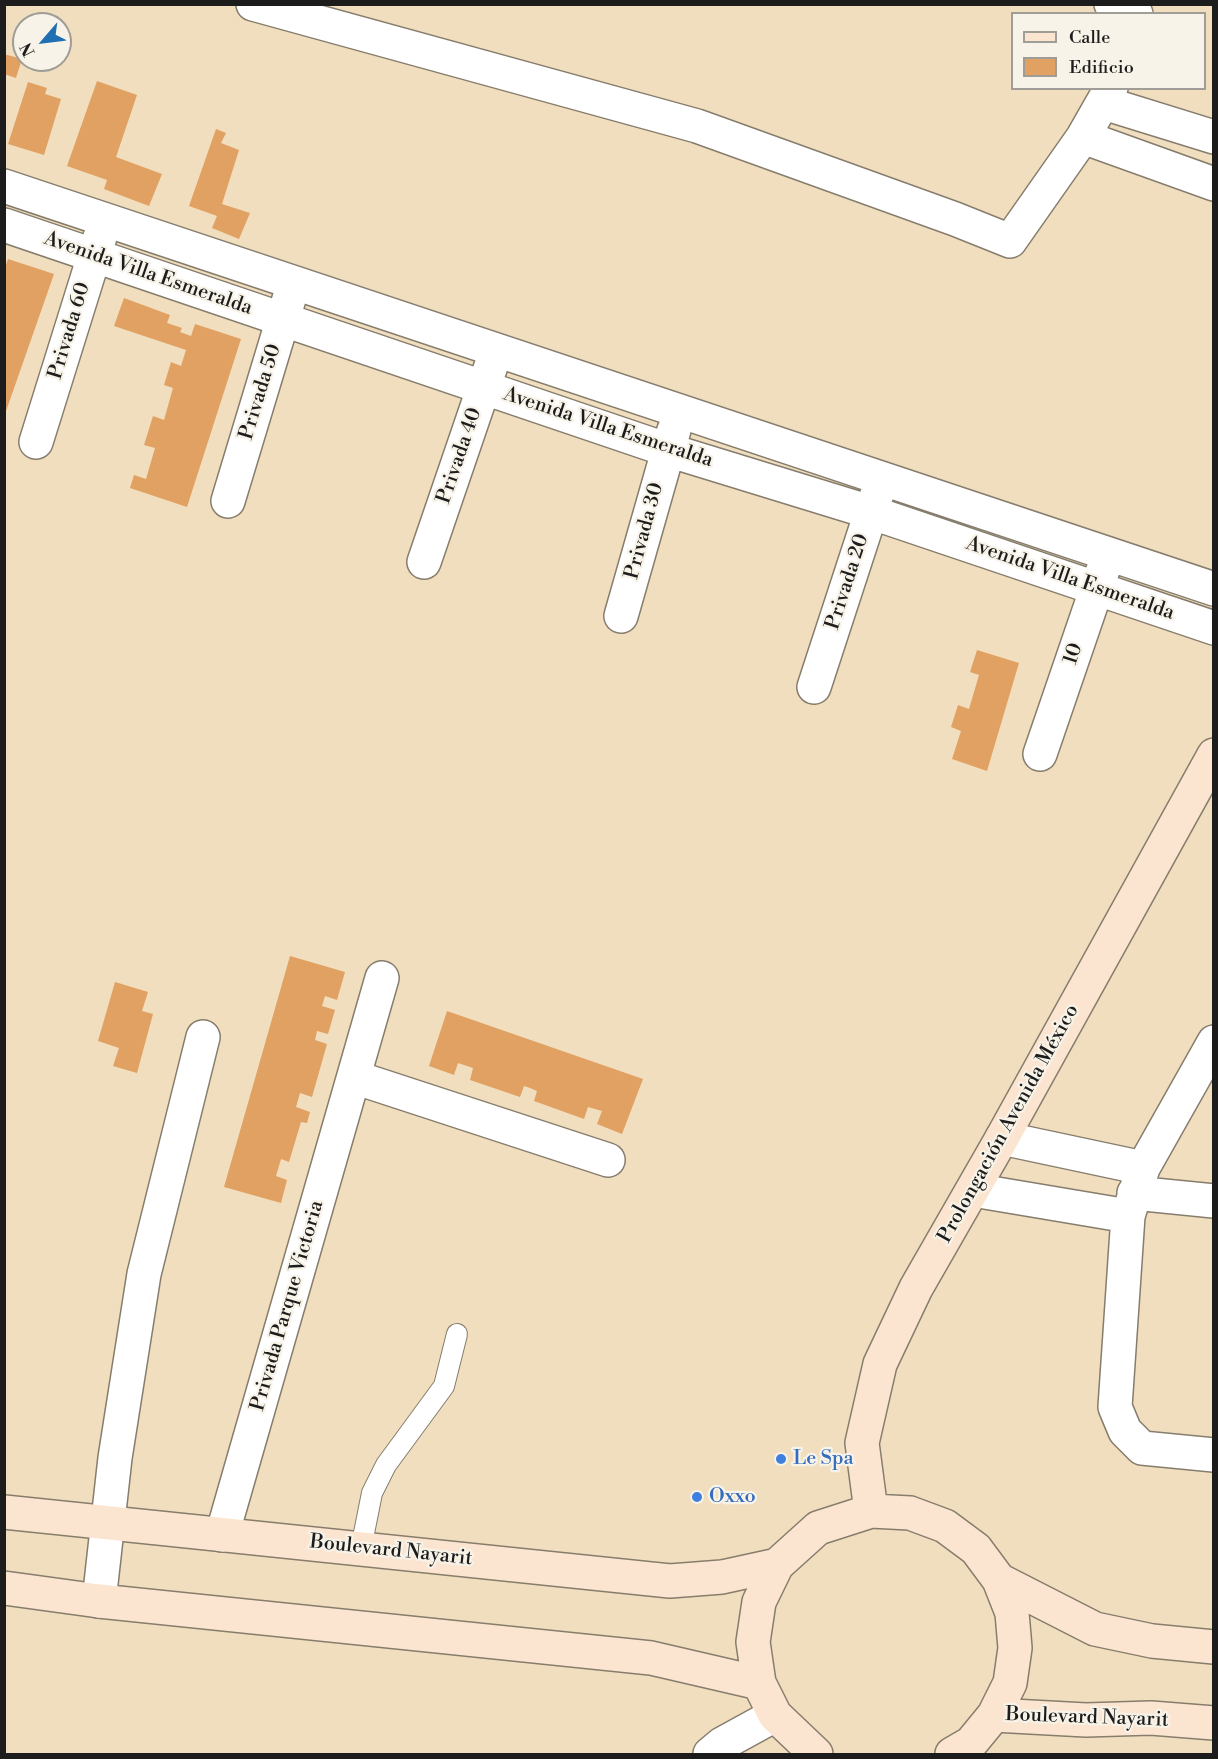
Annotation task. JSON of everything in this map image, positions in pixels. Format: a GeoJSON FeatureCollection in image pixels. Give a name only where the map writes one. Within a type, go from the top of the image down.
{"type":"FeatureCollection","features":[{"type":"Feature","properties":{"kind":"street"},"geometry":{"type":"LineString","coordinates":[[253,4],[697,126],[1010,241],[1083,137],[1108,96],[1214,137]]}},
{"type":"Feature","properties":{"kind":"street"},"geometry":{"type":"LineString","coordinates":[[1111,4],[1131,12]]}},
{"type":"Feature","properties":{"kind":"street"},"geometry":{"type":"LineString","coordinates":[[1083,137],[1214,184]]}},
{"type":"Feature","properties":{"kind":"street","name":"Avenida Villa Esmeralda"},"geometry":{"type":"LineString","coordinates":[[4,186],[1214,589]]}},
{"type":"Feature","properties":{"kind":"street","name":"Privada 60"},"geometry":{"type":"LineString","coordinates":[[36,442],[104,220]]}},
{"type":"Feature","properties":{"kind":"street","name":"Avenida Villa Esmeralda"},"geometry":{"type":"LineString","coordinates":[[4,225],[668,450],[870,512],[1214,628]]}},
{"type":"Feature","properties":{"kind":"street","name":"Privada 50"},"geometry":{"type":"LineString","coordinates":[[228,501],[293,283]]}},
{"type":"Feature","properties":{"kind":"street","name":"Privada 40"},"geometry":{"type":"LineString","coordinates":[[424,562],[497,350]]}},
{"type":"Feature","properties":{"kind":"street","name":"Privada 30"},"geometry":{"type":"LineString","coordinates":[[621,616],[680,412]]}},
{"type":"Feature","properties":{"kind":"street","name":"Privada 20"},"geometry":{"type":"LineString","coordinates":[[814,687],[883,478]]}},
{"type":"Feature","properties":{"kind":"street","name":"10"},"geometry":{"type":"LineString","coordinates":[[1040,754],[1108,554]]}},
{"type":"Feature","properties":{"kind":"street","name":"Prolongación Avenida México"},"geometry":{"type":"LineString","coordinates":[[871,1511],[862,1443],[880,1364],[916,1288],[1002,1138],[1214,754]]}},
{"type":"Feature","properties":{"kind":"street","name":"Privada Parque Victoria"},"geometry":{"type":"LineString","coordinates":[[222,1535],[382,978]]}},
{"type":"Feature","properties":{"kind":"street"},"geometry":{"type":"LineString","coordinates":[[99,1601],[115,1458],[144,1274],[203,1037]]}},
{"type":"Feature","properties":{"kind":"street"},"geometry":{"type":"LineString","coordinates":[[1214,1042],[1135,1192],[1115,1407],[1125,1431],[1143,1448],[1214,1455]]}},
{"type":"Feature","properties":{"kind":"street"},"geometry":{"type":"LineString","coordinates":[[354,1077],[608,1160]]}},
{"type":"Feature","properties":{"kind":"street"},"geometry":{"type":"LineString","coordinates":[[1002,1138],[1135,1192]]}},
{"type":"Feature","properties":{"kind":"street"},"geometry":{"type":"LineString","coordinates":[[972,1190],[1135,1192],[1214,1201]]}},
{"type":"Feature","properties":{"kind":"street"},"geometry":{"type":"LineString","coordinates":[[814,1754],[775,1715],[759,1683],[753,1642],[759,1602],[777,1565],[818,1528],[871,1511],[910,1513],[945,1526],[976,1549],[999,1580],[1095,1629],[1152,1641],[1214,1647]]}},
{"type":"Feature","properties":{"kind":"street","name":"Boulevard Nayarit"},"geometry":{"type":"LineString","coordinates":[[4,1512],[670,1581],[722,1577],[777,1565]]}},
{"type":"Feature","properties":{"kind":"street","name":"Boulevard Nayarit"},"geometry":{"type":"LineString","coordinates":[[999,1580],[1012,1613],[1016,1648],[1010,1683],[994,1715],[1086,1720],[1151,1718],[1214,1723]]}},
{"type":"Feature","properties":{"kind":"street"},"geometry":{"type":"LineString","coordinates":[[4,1588],[99,1601],[651,1658],[759,1683]]}},
{"type":"Feature","properties":{"kind":"street"},"geometry":{"type":"LineString","coordinates":[[710,1755],[722,1744],[775,1715]]}},
{"type":"Feature","properties":{"kind":"street"},"geometry":{"type":"LineString","coordinates":[[952,1755],[970,1743],[994,1715]]}},
{"type":"Feature","properties":{"kind":"lane"},"geometry":{"type":"LineString","coordinates":[[361,1548],[372,1493],[386,1465],[444,1386],[457,1334]]}},
{"type":"Feature","properties":{"kind":"building"},"geometry":{"type":"Polygon","coordinates":[[[4,54],[12,56],[12,72],[18,72],[16,78],[4,74],[4,54]]]}},
{"type":"Feature","properties":{"kind":"building"},"geometry":{"type":"Polygon","coordinates":[[[97,81],[137,95],[116,157],[162,174],[149,206],[104,189],[107,180],[67,166],[97,81]]]}},
{"type":"Feature","properties":{"kind":"building"},"geometry":{"type":"Polygon","coordinates":[[[28,82],[47,88],[45,94],[61,99],[44,155],[8,144],[28,82]]]}},
{"type":"Feature","properties":{"kind":"building"},"geometry":{"type":"Polygon","coordinates":[[[216,129],[226,133],[221,143],[239,150],[222,204],[250,213],[239,239],[212,228],[217,216],[189,206],[216,129]]]}},
{"type":"Feature","properties":{"kind":"building"},"geometry":{"type":"Polygon","coordinates":[[[8,259],[54,274],[5,414],[4,270],[8,259]]]}},
{"type":"Feature","properties":{"kind":"building"},"geometry":{"type":"Polygon","coordinates":[[[124,298],[170,315],[167,323],[182,328],[180,332],[191,336],[195,324],[241,339],[187,507],[130,488],[134,475],[146,479],[155,448],[144,445],[153,416],[164,420],[173,388],[164,385],[171,362],[181,366],[186,350],[114,326],[124,298]]]}},
{"type":"Feature","properties":{"kind":"building"},"geometry":{"type":"Polygon","coordinates":[[[977,650],[1019,663],[987,771],[952,759],[961,731],[951,727],[958,705],[969,709],[979,675],[970,672],[977,650]]]}},
{"type":"Feature","properties":{"kind":"building"},"geometry":{"type":"Polygon","coordinates":[[[290,956],[345,972],[337,1000],[325,996],[322,1006],[335,1010],[328,1034],[317,1031],[315,1040],[327,1044],[312,1097],[300,1093],[296,1107],[310,1112],[307,1123],[301,1122],[289,1162],[281,1159],[276,1176],[287,1180],[281,1203],[224,1187],[290,956]]]}},
{"type":"Feature","properties":{"kind":"building"},"geometry":{"type":"Polygon","coordinates":[[[115,982],[148,992],[142,1011],[153,1014],[137,1073],[113,1066],[119,1048],[98,1041],[115,982]]]}},
{"type":"Feature","properties":{"kind":"building"},"geometry":{"type":"Polygon","coordinates":[[[447,1011],[643,1079],[622,1134],[597,1124],[602,1111],[588,1107],[584,1119],[534,1101],[537,1091],[530,1088],[524,1086],[520,1097],[470,1080],[473,1068],[458,1063],[454,1075],[429,1066],[447,1011]]]}},
{"type":"Feature","properties":{"kind":"place","name":"Le Spa"},"geometry":{"type":"Point","coordinates":[781,1459]}},
{"type":"Feature","properties":{"kind":"place","name":"Oxxo"},"geometry":{"type":"Point","coordinates":[697,1497]}}]}
